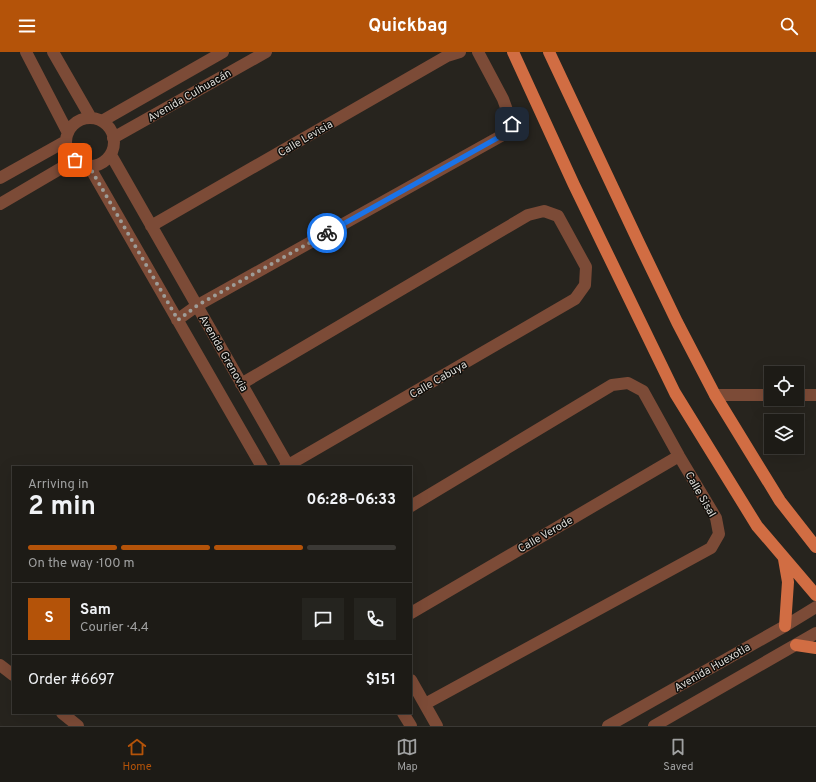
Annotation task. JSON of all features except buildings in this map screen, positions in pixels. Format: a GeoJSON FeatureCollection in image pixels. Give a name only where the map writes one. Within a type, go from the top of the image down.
{"type":"FeatureCollection","features":[{"type":"Feature","properties":{"kind":"main road"},"geometry":{"type":"LineString","coordinates":[[513,52],[574,185],[675,393],[757,526],[816,594]]}},
{"type":"Feature","properties":{"kind":"main road"},"geometry":{"type":"LineString","coordinates":[[549,52],[677,322],[714,395],[780,501],[816,547]]}},
{"type":"Feature","properties":{"kind":"main road"},"geometry":{"type":"LineString","coordinates":[[784,558],[788,582],[785,626]]}},
{"type":"Feature","properties":{"kind":"main road"},"geometry":{"type":"LineString","coordinates":[[796,645],[816,648]]}},
{"type":"Feature","properties":{"kind":"street"},"geometry":{"type":"LineString","coordinates":[[53,52],[97,120],[110,129],[113,138],[114,143],[111,155],[103,162],[89,166],[75,160],[70,155],[67,148],[67,137],[71,127],[77,122],[84,119],[97,120]]}},
{"type":"Feature","properties":{"kind":"street","name":"Avenida Culhuacán"},"geometry":{"type":"LineString","coordinates":[[97,120],[223,52]]}},
{"type":"Feature","properties":{"kind":"street","name":"Avenida Culhuacán"},"geometry":{"type":"LineString","coordinates":[[113,138],[266,52]]}},
{"type":"Feature","properties":{"kind":"street","name":"Calle Levisia"},"geometry":{"type":"LineString","coordinates":[[151,226],[447,56],[460,52]]}},
{"type":"Feature","properties":{"kind":"street"},"geometry":{"type":"LineString","coordinates":[[178,320],[197,306],[501,136],[512,124],[503,99],[478,52]]}},
{"type":"Feature","properties":{"kind":"street"},"geometry":{"type":"LineString","coordinates":[[29,53],[67,137]]}},
{"type":"Feature","properties":{"kind":"street"},"geometry":{"type":"LineString","coordinates":[[0,178],[67,137]]}},
{"type":"Feature","properties":{"kind":"street","name":"Avenida Grenovia"},"geometry":{"type":"LineString","coordinates":[[111,155],[287,466]]}},
{"type":"Feature","properties":{"kind":"street"},"geometry":{"type":"LineString","coordinates":[[0,204],[75,160]]}},
{"type":"Feature","properties":{"kind":"street"},"geometry":{"type":"LineString","coordinates":[[89,166],[261,466]]}},
{"type":"Feature","properties":{"kind":"street","name":"Calle Cabuya"},"geometry":{"type":"LineString","coordinates":[[241,384],[528,215],[544,211],[558,216],[586,268],[586,285],[575,299],[287,466]]}},
{"type":"Feature","properties":{"kind":"street","name":"Calle Sisal"},"geometry":{"type":"LineString","coordinates":[[412,505],[612,385],[628,383],[643,391],[716,518],[719,534],[711,548],[425,704]]}},
{"type":"Feature","properties":{"kind":"street"},"geometry":{"type":"LineString","coordinates":[[714,395],[764,395]]}},
{"type":"Feature","properties":{"kind":"street"},"geometry":{"type":"LineString","coordinates":[[804,395],[816,395]]}},
{"type":"Feature","properties":{"kind":"street","name":"Calle Verode"},"geometry":{"type":"LineString","coordinates":[[412,611],[679,456]]}},
{"type":"Feature","properties":{"kind":"street","name":"Avenida Huexotla"},"geometry":{"type":"LineString","coordinates":[[608,726],[816,607]]}},
{"type":"Feature","properties":{"kind":"street"},"geometry":{"type":"LineString","coordinates":[[785,626],[796,645]]}},
{"type":"Feature","properties":{"kind":"street","name":"Avenida Huexotla"},"geometry":{"type":"LineString","coordinates":[[654,726],[816,633]]}},
{"type":"Feature","properties":{"kind":"street"},"geometry":{"type":"LineString","coordinates":[[0,665],[12,674]]}},
{"type":"Feature","properties":{"kind":"street"},"geometry":{"type":"LineString","coordinates":[[412,682],[437,726]]}},
{"type":"Feature","properties":{"kind":"street"},"geometry":{"type":"LineString","coordinates":[[63,714],[78,726]]}},
{"type":"Feature","properties":{"kind":"street"},"geometry":{"type":"LineString","coordinates":[[404,714],[411,726]]}},
{"type":"Feature","properties":{"kind":"way so far"},"geometry":{"type":"LineString","coordinates":[[75,160],[89,166],[178,320],[198,305],[327,233]]}},
{"type":"Feature","properties":{"kind":"route"},"geometry":{"type":"LineString","coordinates":[[327,233],[501,136],[512,124]]}}]}
